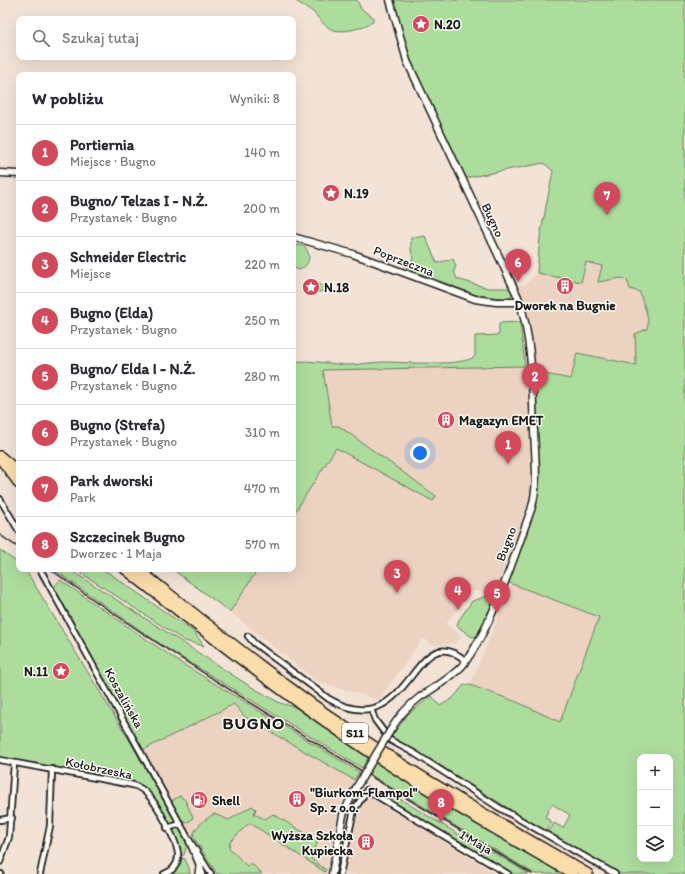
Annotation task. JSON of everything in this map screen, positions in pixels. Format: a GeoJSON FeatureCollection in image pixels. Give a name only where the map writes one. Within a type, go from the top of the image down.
{"type":"FeatureCollection","features":[{"type":"Feature","properties":{"kind":"highway"},"geometry":{"type":"LineString","coordinates":[[0,457],[16,470]]}},
{"type":"Feature","properties":{"kind":"highway"},"geometry":{"type":"LineString","coordinates":[[0,457],[16,481]]}},
{"type":"Feature","properties":{"kind":"highway","name":"S11"},"geometry":{"type":"LineString","coordinates":[[129,572],[326,723],[430,790],[573,874]]}},
{"type":"Feature","properties":{"kind":"highway","name":"S11"},"geometry":{"type":"LineString","coordinates":[[142,572],[267,671],[357,734],[422,776],[588,874]]}},
{"type":"Feature","properties":{"kind":"street","name":"Bugno"},"geometry":{"type":"LineString","coordinates":[[390,0],[407,61],[519,302],[525,320],[531,369],[536,491],[531,510],[499,594],[479,640],[466,660]]}},
{"type":"Feature","properties":{"kind":"street"},"geometry":{"type":"LineString","coordinates":[[0,173],[16,174]]}},
{"type":"Feature","properties":{"kind":"street","name":"Poprzeczna"},"geometry":{"type":"LineString","coordinates":[[296,238],[353,254],[476,299],[519,302]]}},
{"type":"Feature","properties":{"kind":"street"},"geometry":{"type":"LineString","coordinates":[[0,498],[16,526]]}},
{"type":"Feature","properties":{"kind":"street","name":"Koszalińska"},"geometry":{"type":"LineString","coordinates":[[42,572],[188,838],[211,874]]}},
{"type":"Feature","properties":{"kind":"street"},"geometry":{"type":"LineString","coordinates":[[248,636],[254,643],[334,702],[356,710],[371,709],[393,698],[422,662],[435,652],[443,650],[452,652],[466,660],[446,681],[412,703],[400,716],[390,731],[345,809],[340,826],[332,874]]}},
{"type":"Feature","properties":{"kind":"street"},"geometry":{"type":"LineString","coordinates":[[371,709],[375,720],[390,740],[414,753],[498,807],[615,874]]}},
{"type":"Feature","properties":{"kind":"street","name":"Kołobrzeska"},"geometry":{"type":"LineString","coordinates":[[0,760],[133,785],[139,788],[151,798],[177,847],[178,856],[174,867],[164,874]]}},
{"type":"Feature","properties":{"kind":"street"},"geometry":{"type":"LineString","coordinates":[[0,859],[8,840],[12,818],[14,763]]}},
{"type":"Feature","properties":{"kind":"street","name":"Kołobrzeska"},"geometry":{"type":"LineString","coordinates":[[40,874],[50,826],[52,769]]}},
{"type":"Feature","properties":{"kind":"street","name":"1 Maja"},"geometry":{"type":"LineString","coordinates":[[340,874],[354,810],[366,792],[370,792],[508,874]]}},
{"type":"Feature","properties":{"kind":"street"},"geometry":{"type":"LineString","coordinates":[[0,820],[12,818]]}},
{"type":"Feature","properties":{"kind":"street"},"geometry":{"type":"LineString","coordinates":[[167,828],[181,824]]}},
{"type":"Feature","properties":{"kind":"street","name":"Koszalińska"},"geometry":{"type":"LineString","coordinates":[[188,838],[193,854],[203,874]]}},
{"type":"Feature","properties":{"kind":"shaded area"},"geometry":{"type":"Polygon","coordinates":[[[586,262],[602,266],[599,282],[621,278],[626,280],[640,292],[642,304],[649,317],[649,324],[647,329],[635,334],[636,365],[577,353],[571,379],[534,372],[528,319],[515,287],[528,283],[537,273],[581,282],[586,262]]]}},
{"type":"Feature","properties":{"kind":"shaded area"},"geometry":{"type":"Polygon","coordinates":[[[525,366],[531,468],[530,499],[496,589],[476,592],[471,590],[446,624],[462,636],[455,644],[433,645],[423,638],[379,700],[318,682],[230,612],[256,572],[296,572],[296,510],[336,448],[323,370],[525,366]]]}},
{"type":"Feature","properties":{"kind":"shaded area"},"geometry":{"type":"Polygon","coordinates":[[[512,584],[599,617],[560,722],[517,702],[470,685],[512,584]]]}},
{"type":"Feature","properties":{"kind":"shaded area"},"geometry":{"type":"Polygon","coordinates":[[[234,704],[245,717],[354,780],[342,801],[337,817],[326,874],[217,874],[181,820],[143,750],[234,704]]]}},
{"type":"Feature","properties":{"kind":"shaded area"},"geometry":{"type":"Polygon","coordinates":[[[366,794],[495,874],[345,874],[356,812],[366,794]]]}},
{"type":"Feature","properties":{"kind":"green space"},"geometry":{"type":"Polygon","coordinates":[[[294,0],[357,0],[361,9],[373,17],[373,21],[354,29],[344,31],[334,30],[325,25],[311,10],[294,0]]]}},
{"type":"Feature","properties":{"kind":"green space"},"geometry":{"type":"Polygon","coordinates":[[[393,0],[685,0],[685,874],[620,874],[549,833],[554,823],[563,828],[570,815],[552,804],[545,817],[552,822],[546,832],[425,756],[391,737],[408,714],[432,696],[440,706],[453,698],[464,685],[470,685],[517,702],[560,722],[599,617],[507,582],[533,511],[538,491],[534,372],[571,379],[577,353],[636,365],[635,334],[647,329],[648,324],[647,315],[640,292],[630,289],[627,280],[621,278],[598,282],[602,266],[586,262],[581,282],[537,273],[540,237],[553,171],[544,163],[465,178],[409,60],[393,0]]]}},
{"type":"Feature","properties":{"kind":"green space"},"geometry":{"type":"Polygon","coordinates":[[[329,187],[337,188],[340,195],[333,198],[326,196],[324,190],[329,187]]]}},
{"type":"Feature","properties":{"kind":"green space"},"geometry":{"type":"Polygon","coordinates":[[[425,236],[437,263],[453,259],[456,266],[454,271],[457,279],[488,288],[508,288],[512,292],[511,297],[509,299],[476,295],[406,268],[408,262],[413,259],[411,238],[425,236]]]}},
{"type":"Feature","properties":{"kind":"green space"},"geometry":{"type":"Polygon","coordinates":[[[296,246],[304,246],[307,249],[309,256],[308,262],[300,270],[296,269],[296,246]]]}},
{"type":"Feature","properties":{"kind":"green space"},"geometry":{"type":"Polygon","coordinates":[[[312,281],[323,286],[323,291],[313,293],[304,289],[304,286],[312,281]]]}},
{"type":"Feature","properties":{"kind":"green space"},"geometry":{"type":"Polygon","coordinates":[[[520,322],[525,366],[323,370],[332,426],[339,426],[436,496],[433,501],[336,448],[296,510],[296,362],[307,361],[344,365],[381,362],[459,362],[475,356],[475,336],[499,335],[499,323],[520,322]]]}},
{"type":"Feature","properties":{"kind":"green space"},"geometry":{"type":"Polygon","coordinates":[[[0,550],[16,562],[16,572],[27,572],[131,743],[175,821],[173,824],[169,825],[148,791],[138,784],[0,757],[0,550]]]}},
{"type":"Feature","properties":{"kind":"green space"},"geometry":{"type":"Polygon","coordinates":[[[57,572],[74,572],[248,685],[280,703],[295,707],[368,758],[362,768],[166,648],[57,572]]]}},
{"type":"Feature","properties":{"kind":"green space"},"geometry":{"type":"Polygon","coordinates":[[[80,572],[107,572],[194,632],[204,646],[185,641],[80,572]]]}},
{"type":"Feature","properties":{"kind":"green space"},"geometry":{"type":"Polygon","coordinates":[[[176,572],[256,572],[230,612],[176,572]]]}},
{"type":"Feature","properties":{"kind":"green space"},"geometry":{"type":"Polygon","coordinates":[[[60,580],[181,663],[359,772],[354,780],[245,717],[234,704],[143,750],[54,587],[60,580]]]}},
{"type":"Feature","properties":{"kind":"green space"},"geometry":{"type":"Polygon","coordinates":[[[491,595],[495,599],[479,636],[472,637],[457,626],[459,620],[472,601],[491,595]]]}},
{"type":"Feature","properties":{"kind":"green space"},"geometry":{"type":"Polygon","coordinates":[[[376,762],[565,874],[535,874],[369,774],[376,762]]]}},
{"type":"Feature","properties":{"kind":"green space"},"geometry":{"type":"Polygon","coordinates":[[[385,790],[481,848],[483,846],[529,874],[514,874],[481,854],[476,853],[381,797],[385,790]]]}},
{"type":"Feature","properties":{"kind":"green space"},"geometry":{"type":"Polygon","coordinates":[[[180,796],[185,800],[193,817],[186,823],[181,820],[172,802],[180,796]]]}},
{"type":"Feature","properties":{"kind":"green space"},"geometry":{"type":"Polygon","coordinates":[[[252,806],[256,809],[254,814],[265,819],[273,814],[318,841],[311,859],[326,870],[325,872],[250,823],[230,842],[229,848],[247,866],[251,863],[262,874],[217,874],[193,836],[194,832],[201,823],[214,814],[229,820],[252,806]]]}},
{"type":"Feature","properties":{"kind":"green space"},"geometry":{"type":"Polygon","coordinates":[[[176,827],[179,828],[187,845],[184,855],[180,855],[171,831],[176,827]]]}},
{"type":"Feature","properties":{"kind":"green space"},"geometry":{"type":"Polygon","coordinates":[[[179,857],[185,859],[190,874],[167,874],[179,857]]]}},
{"type":"Feature","properties":{"kind":"railway"},"geometry":{"type":"LineString","coordinates":[[0,535],[16,546]]}},
{"type":"Feature","properties":{"kind":"railway"},"geometry":{"type":"LineString","coordinates":[[54,572],[108,610],[227,688],[532,874]]}},
{"type":"Feature","properties":{"kind":"place","name":"N.20"},"geometry":{"type":"Point","coordinates":[421,24]}},
{"type":"Feature","properties":{"kind":"place","name":"N.19"},"geometry":{"type":"Point","coordinates":[331,193]}},
{"type":"Feature","properties":{"kind":"place","name":"Park dworski"},"geometry":{"type":"Point","coordinates":[607,215]}},
{"type":"Feature","properties":{"kind":"place","name":"Bugno (Strefa)"},"geometry":{"type":"Point","coordinates":[518,282]}},
{"type":"Feature","properties":{"kind":"place","name":"Dworek na Bugnie"},"geometry":{"type":"Point","coordinates":[565,286]}},
{"type":"Feature","properties":{"kind":"place","name":"N.18"},"geometry":{"type":"Point","coordinates":[311,287]}},
{"type":"Feature","properties":{"kind":"place","name":"Bugno/ Telzas I - N.Ż."},"geometry":{"type":"Point","coordinates":[535,396]}},
{"type":"Feature","properties":{"kind":"place","name":"Magazyn EMET"},"geometry":{"type":"Point","coordinates":[446,420]}},
{"type":"Feature","properties":{"kind":"place","name":"Portiernia"},"geometry":{"type":"Point","coordinates":[508,464]}},
{"type":"Feature","properties":{"kind":"place","name":"Schneider Electric"},"geometry":{"type":"Point","coordinates":[397,593]}},
{"type":"Feature","properties":{"kind":"place","name":"Bugno (Elda)"},"geometry":{"type":"Point","coordinates":[458,610]}},
{"type":"Feature","properties":{"kind":"place","name":"Bugno/ Elda I - N.Ż."},"geometry":{"type":"Point","coordinates":[497,613]}},
{"type":"Feature","properties":{"kind":"place","name":"N.11"},"geometry":{"type":"Point","coordinates":[61,671]}},
{"type":"Feature","properties":{"kind":"place","name":"\"Biurkom-Flampol\" Sp. z o.o."},"geometry":{"type":"Point","coordinates":[297,799]}},
{"type":"Feature","properties":{"kind":"place","name":"Shell"},"geometry":{"type":"Point","coordinates":[199,800]}},
{"type":"Feature","properties":{"kind":"place","name":"Szczecinek Bugno"},"geometry":{"type":"Point","coordinates":[441,822]}},
{"type":"Feature","properties":{"kind":"place","name":"Wyższa Szkoła Kupiecka"},"geometry":{"type":"Point","coordinates":[366,842]}},
{"type":"Feature","properties":{"kind":"district","name":"BUGNO"},"geometry":{"type":"Point","coordinates":[254,723]}}]}
